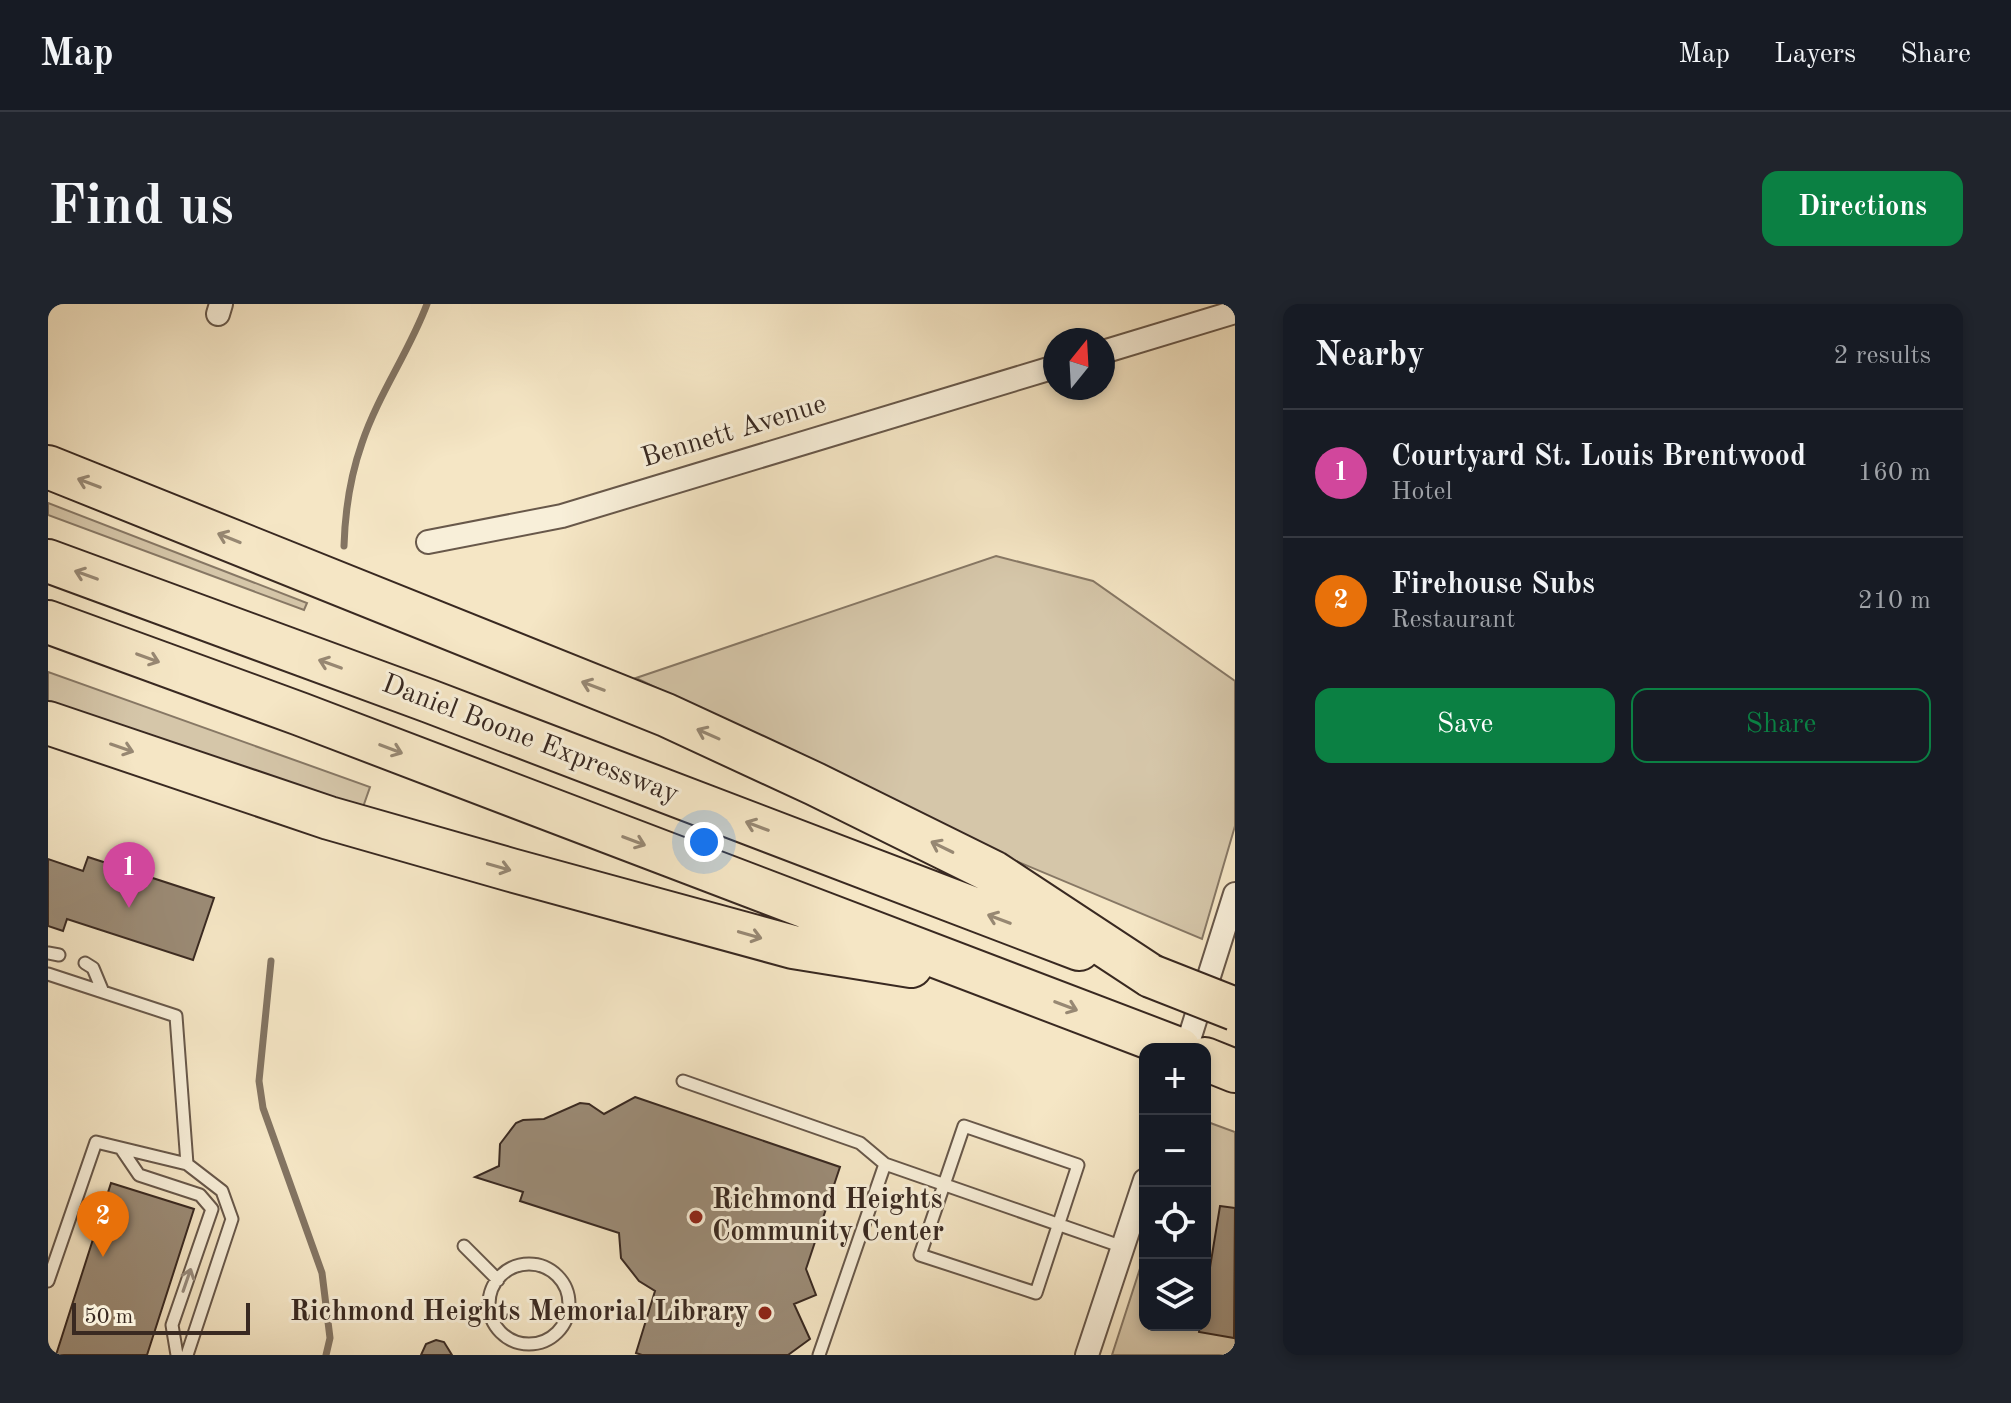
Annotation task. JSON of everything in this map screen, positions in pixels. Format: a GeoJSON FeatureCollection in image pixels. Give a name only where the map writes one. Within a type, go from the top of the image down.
{"type":"FeatureCollection","features":[{"type":"Feature","properties":{"kind":"highway"},"geometry":{"type":"LineString","coordinates":[[48,467],[666,715],[747,751],[993,872],[1151,976]]}},
{"type":"Feature","properties":{"kind":"highway","name":"Daniel Boone Expressway"},"geometry":{"type":"LineString","coordinates":[[48,561],[442,706],[1235,1009]]}},
{"type":"Feature","properties":{"kind":"highway","name":"Daniel Boone Expressway"},"geometry":{"type":"LineString","coordinates":[[48,622],[300,714],[1163,1043]]}},
{"type":"Feature","properties":{"kind":"highway"},"geometry":{"type":"LineString","coordinates":[[48,723],[329,818],[793,947],[999,980]]}},
{"type":"Feature","properties":{"kind":"highway"},"geometry":{"type":"LineString","coordinates":[[1211,1061],[1235,1071]]}},
{"type":"Feature","properties":{"kind":"street"},"geometry":{"type":"LineString","coordinates":[[1115,348],[1235,312]]}},
{"type":"Feature","properties":{"kind":"street","name":"Bennett Avenue"},"geometry":{"type":"LineString","coordinates":[[428,542],[562,516],[1043,371]]}},
{"type":"Feature","properties":{"kind":"street"},"geometry":{"type":"LineString","coordinates":[[1188,1043],[1235,894]]}},
{"type":"Feature","properties":{"kind":"street"},"geometry":{"type":"LineString","coordinates":[[1087,1355],[1143,1187]]}},
{"type":"Feature","properties":{"kind":"lane"},"geometry":{"type":"LineString","coordinates":[[85,963],[93,968],[103,992]]}},
{"type":"Feature","properties":{"kind":"lane"},"geometry":{"type":"LineString","coordinates":[[48,974],[176,1016],[187,1164]]}},
{"type":"Feature","properties":{"kind":"lane"},"geometry":{"type":"LineString","coordinates":[[683,1081],[860,1143],[885,1164],[1123,1247]]}},
{"type":"Feature","properties":{"kind":"lane"},"geometry":{"type":"LineString","coordinates":[[964,1126],[1078,1165],[1036,1293],[920,1255],[944,1184],[964,1126]]}},
{"type":"Feature","properties":{"kind":"lane"},"geometry":{"type":"LineString","coordinates":[[48,1280],[96,1142],[187,1164],[222,1191],[232,1219],[187,1355]]}},
{"type":"Feature","properties":{"kind":"lane"},"geometry":{"type":"LineString","coordinates":[[122,1150],[139,1175],[200,1195],[212,1209],[172,1325],[177,1355]]}},
{"type":"Feature","properties":{"kind":"lane"},"geometry":{"type":"LineString","coordinates":[[819,1355],[885,1164]]}},
{"type":"Feature","properties":{"kind":"lane"},"geometry":{"type":"LineString","coordinates":[[464,1246],[498,1280]]}},
{"type":"Feature","properties":{"kind":"lane"},"geometry":{"type":"LineString","coordinates":[[527,1264],[552,1271],[561,1281],[569,1306],[566,1319],[538,1349],[511,1340],[493,1322],[489,1296],[498,1280],[514,1267],[527,1264]]}},
{"type":"Feature","properties":{"kind":"shaded area"},"geometry":{"type":"Polygon","coordinates":[[[48,503],[307,603],[304,610],[48,515],[48,503]]]}},
{"type":"Feature","properties":{"kind":"shaded area"},"geometry":{"type":"Polygon","coordinates":[[[996,556],[1093,581],[1235,681],[1235,826],[1202,939],[1004,856],[636,678],[996,556]]]}},
{"type":"Feature","properties":{"kind":"shaded area"},"geometry":{"type":"Polygon","coordinates":[[[48,672],[370,787],[363,807],[48,704],[48,672]]]}},
{"type":"Feature","properties":{"kind":"shaded area"},"geometry":{"type":"Polygon","coordinates":[[[1211,1123],[1235,1132],[1235,1355],[1112,1355],[1139,1272],[1139,1331],[1211,1331],[1211,1123]]]}},
{"type":"Feature","properties":{"kind":"building"},"geometry":{"type":"Polygon","coordinates":[[[88,857],[214,898],[193,960],[67,919],[63,931],[48,926],[48,859],[83,871],[88,857]]]}},
{"type":"Feature","properties":{"kind":"building","name":"Richmond Heights Community Center"},"geometry":{"type":"Polygon","coordinates":[[[635,1097],[840,1167],[806,1269],[816,1295],[794,1304],[810,1339],[788,1355],[636,1353],[655,1291],[639,1281],[621,1258],[619,1233],[520,1201],[523,1192],[475,1177],[499,1166],[500,1144],[516,1123],[544,1119],[580,1103],[589,1104],[604,1114],[635,1097]]]}},
{"type":"Feature","properties":{"kind":"building"},"geometry":{"type":"Polygon","coordinates":[[[111,1183],[194,1209],[147,1355],[56,1355],[111,1183]]]}},
{"type":"Feature","properties":{"kind":"building"},"geometry":{"type":"Polygon","coordinates":[[[1220,1206],[1235,1208],[1234,1338],[1199,1332],[1211,1331],[1211,1261],[1220,1206]]]}},
{"type":"Feature","properties":{"kind":"building"},"geometry":{"type":"Polygon","coordinates":[[[436,1340],[444,1342],[452,1355],[421,1355],[426,1344],[436,1340]]]}},
{"type":"Feature","properties":{"kind":"waterway"},"geometry":{"type":"LineString","coordinates":[[344,546],[349,494],[362,443],[427,304]]}},
{"type":"Feature","properties":{"kind":"waterway"},"geometry":{"type":"LineString","coordinates":[[271,961],[259,1081],[263,1108],[322,1273],[330,1338],[326,1355]]}},
{"type":"Feature","properties":{"kind":"place","name":"Courtyard St. Louis Brentwood"},"geometry":{"type":"Point","coordinates":[129,908]}},
{"type":"Feature","properties":{"kind":"place","name":"Richmond Heights Community Center"},"geometry":{"type":"Point","coordinates":[696,1217]}},
{"type":"Feature","properties":{"kind":"place","name":"Firehouse Subs"},"geometry":{"type":"Point","coordinates":[103,1257]}},
{"type":"Feature","properties":{"kind":"place","name":"Richmond Heights Memorial Library"},"geometry":{"type":"Point","coordinates":[765,1313]}}]}
